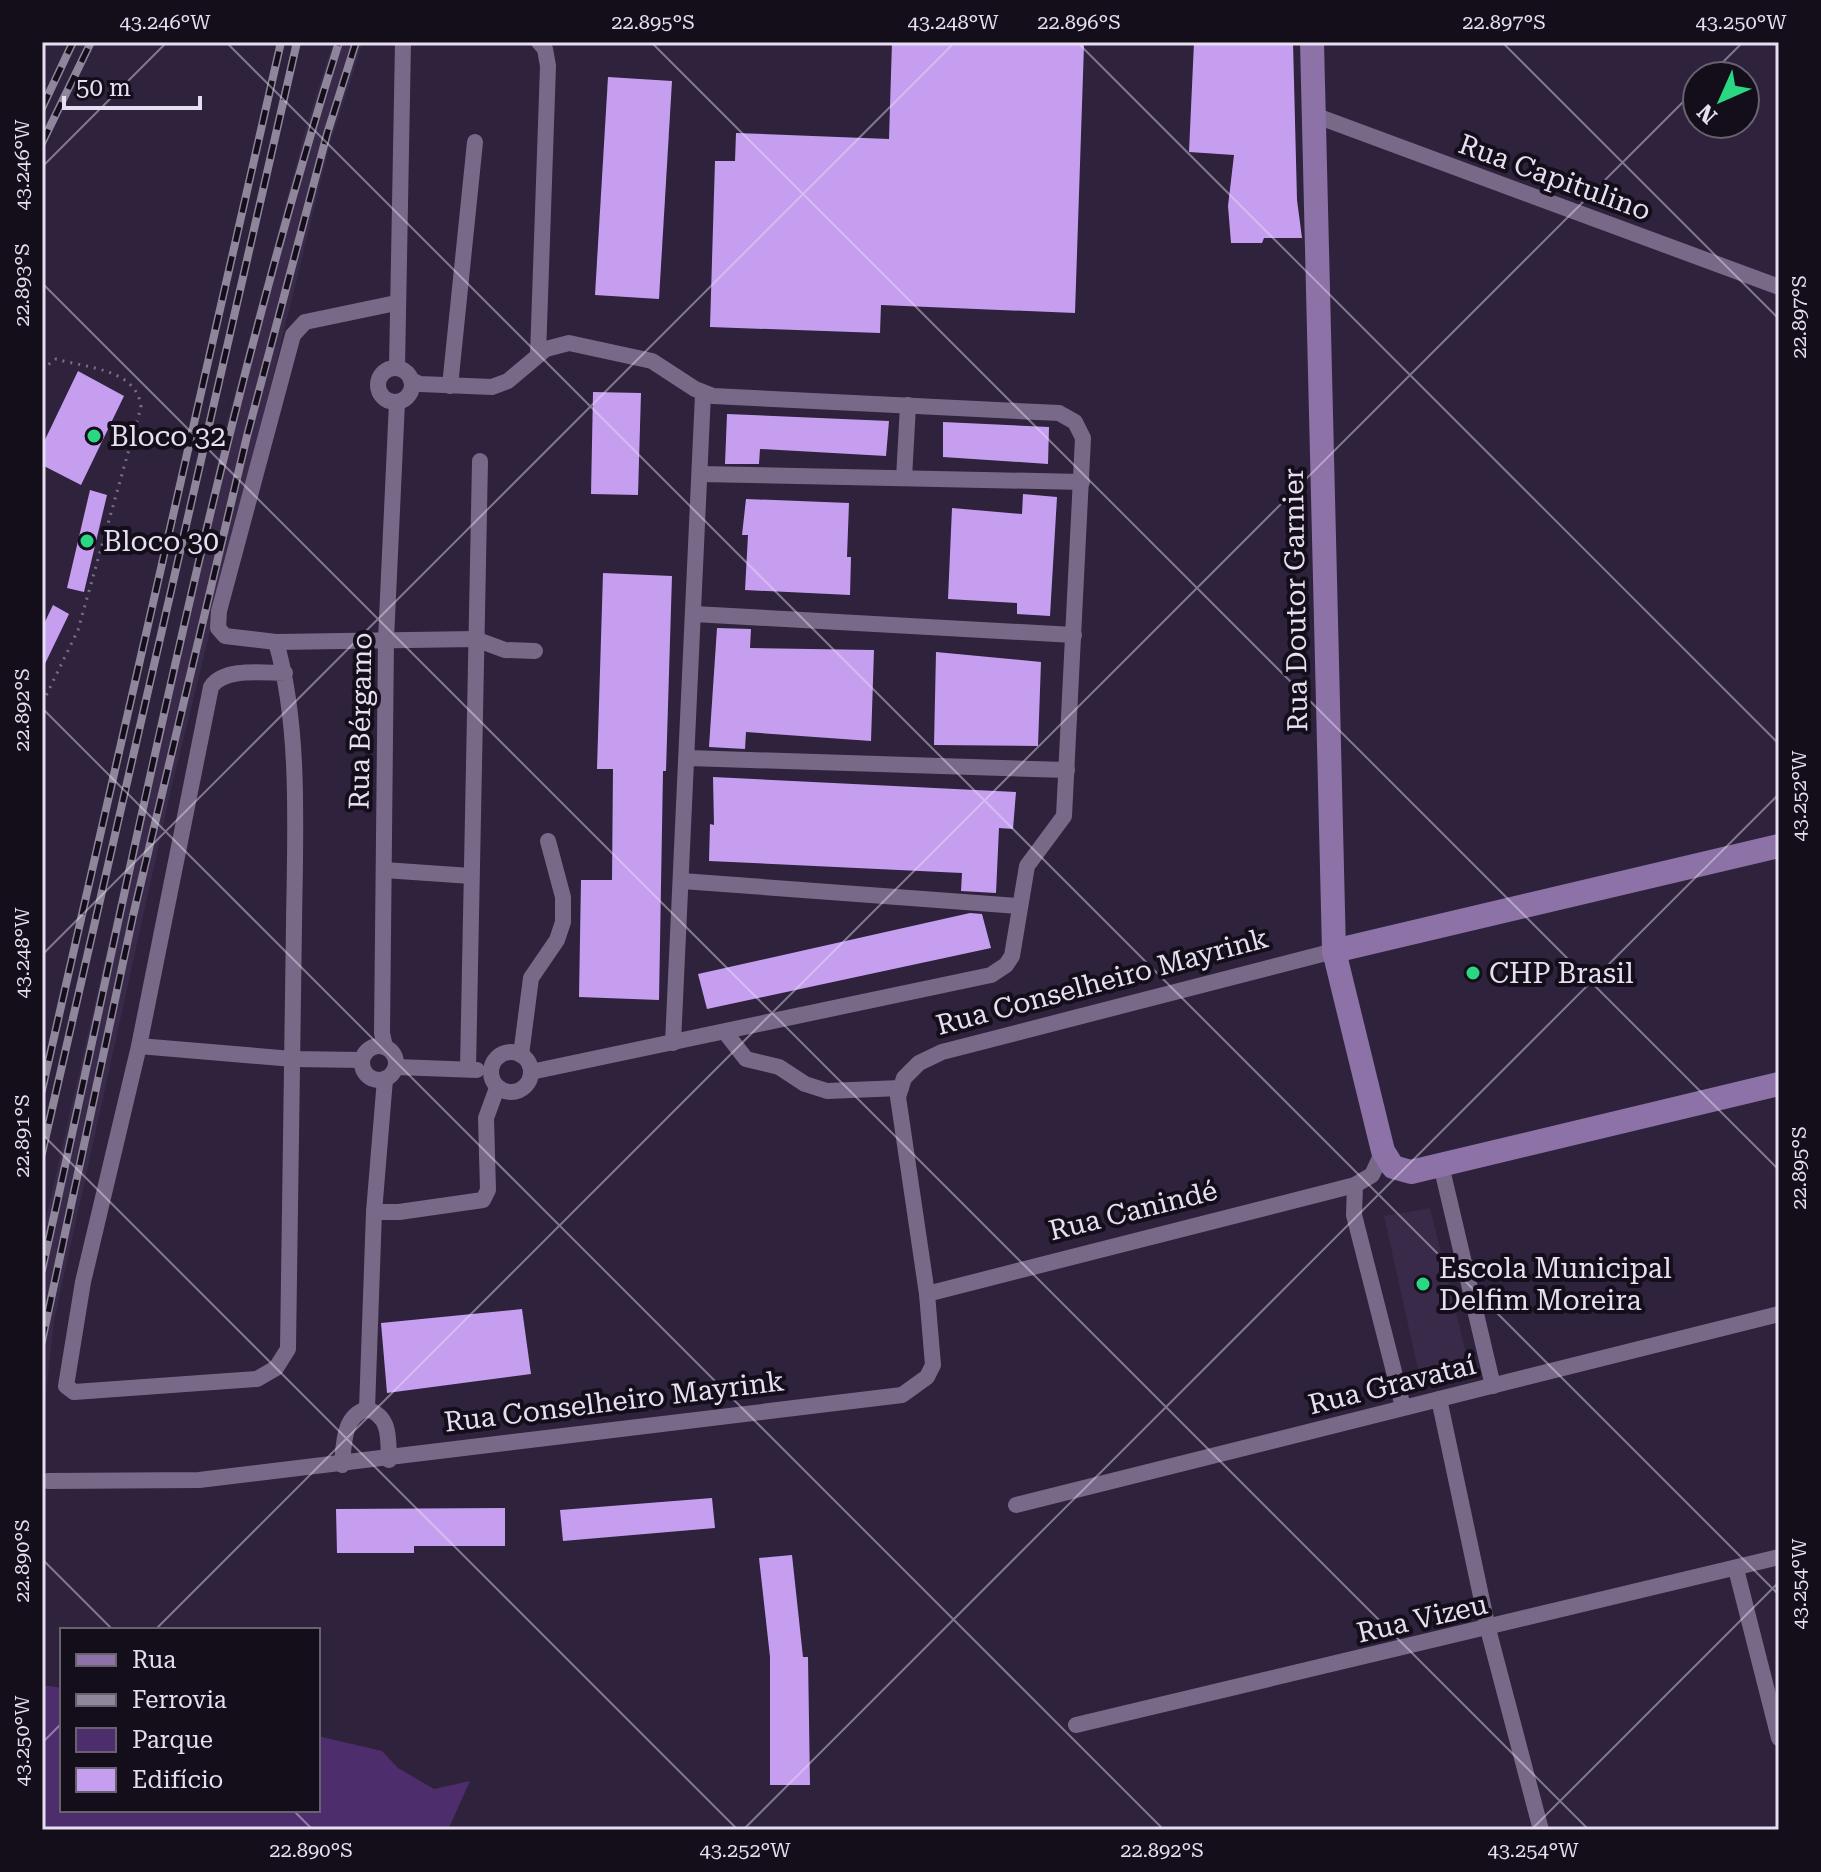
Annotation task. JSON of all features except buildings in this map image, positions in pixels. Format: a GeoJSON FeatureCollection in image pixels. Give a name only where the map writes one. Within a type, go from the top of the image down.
{"type":"FeatureCollection","features":[{"type":"Feature","properties":{"kind":"main road","name":"Rua Doutor Garnier"},"geometry":{"type":"LineString","coordinates":[[1312,42],[1334,951],[1383,1151]]}},
{"type":"Feature","properties":{"kind":"main road"},"geometry":{"type":"LineString","coordinates":[[1733,857],[1779,846]]}},
{"type":"Feature","properties":{"kind":"main road","name":"Rua Conselheiro Mayrink"},"geometry":{"type":"LineString","coordinates":[[1334,951],[1733,857]]}},
{"type":"Feature","properties":{"kind":"main road"},"geometry":{"type":"LineString","coordinates":[[1383,1151],[1393,1167],[1411,1172],[1779,1084]]}},
{"type":"Feature","properties":{"kind":"street"},"geometry":{"type":"LineString","coordinates":[[403,42],[395,366],[414,384],[482,388],[501,385],[551,346],[569,343],[641,358],[671,371],[703,394],[1059,413],[1081,430],[1083,438],[1062,823],[1027,866],[1012,956],[999,971],[531,1072]]}},
{"type":"Feature","properties":{"kind":"street"},"geometry":{"type":"LineString","coordinates":[[538,355],[548,66],[542,46]]}},
{"type":"Feature","properties":{"kind":"street","name":"Rua Capitulino"},"geometry":{"type":"LineString","coordinates":[[1314,115],[1779,287]]}},
{"type":"Feature","properties":{"kind":"street"},"geometry":{"type":"LineString","coordinates":[[450,386],[475,142]]}},
{"type":"Feature","properties":{"kind":"street"},"geometry":{"type":"LineString","coordinates":[[396,303],[305,322],[290,343],[218,620],[220,633],[276,642],[475,639],[505,650],[535,651]]}},
{"type":"Feature","properties":{"kind":"street"},"geometry":{"type":"LineString","coordinates":[[395,366],[384,371],[377,385],[381,397],[394,405],[406,399],[414,384]]}},
{"type":"Feature","properties":{"kind":"street"},"geometry":{"type":"LineString","coordinates":[[673,1043],[703,394]]}},
{"type":"Feature","properties":{"kind":"street","name":"Rua Bérgamo"},"geometry":{"type":"LineString","coordinates":[[367,1409],[374,1212],[381,1100],[388,1059],[384,870],[386,640],[394,405]]}},
{"type":"Feature","properties":{"kind":"street"},"geometry":{"type":"LineString","coordinates":[[904,478],[908,405]]}},
{"type":"Feature","properties":{"kind":"street"},"geometry":{"type":"LineString","coordinates":[[468,1069],[480,461]]}},
{"type":"Feature","properties":{"kind":"street"},"geometry":{"type":"LineString","coordinates":[[700,474],[1082,482]]}},
{"type":"Feature","properties":{"kind":"street"},"geometry":{"type":"LineString","coordinates":[[694,614],[1074,635]]}},
{"type":"Feature","properties":{"kind":"street"},"geometry":{"type":"LineString","coordinates":[[276,642],[285,673],[291,733],[294,868],[288,1349],[283,1360],[269,1374],[257,1379],[74,1392],[66,1386],[83,1282],[139,1046],[211,687],[218,678],[230,675],[285,673]]}},
{"type":"Feature","properties":{"kind":"street"},"geometry":{"type":"LineString","coordinates":[[688,758],[1067,770]]}},
{"type":"Feature","properties":{"kind":"street","name":"Rua Conselheiro Mayrink"},"geometry":{"type":"LineString","coordinates":[[1733,857],[1779,835]]}},
{"type":"Feature","properties":{"kind":"street"},"geometry":{"type":"LineString","coordinates":[[531,1072],[521,1055],[531,978],[557,940],[563,922],[563,897],[548,841]]}},
{"type":"Feature","properties":{"kind":"street"},"geometry":{"type":"LineString","coordinates":[[384,870],[471,876]]}},
{"type":"Feature","properties":{"kind":"street"},"geometry":{"type":"LineString","coordinates":[[682,881],[1019,906]]}},
{"type":"Feature","properties":{"kind":"street","name":"Rua Conselheiro Mayrink"},"geometry":{"type":"LineString","coordinates":[[48,1481],[174,1482],[389,1460],[902,1395],[927,1377],[933,1365],[927,1294],[898,1112],[904,1078],[919,1063],[942,1052],[1334,951]]}},
{"type":"Feature","properties":{"kind":"street"},"geometry":{"type":"LineString","coordinates":[[725,1032],[746,1059],[779,1067],[805,1084],[827,1091],[901,1088]]}},
{"type":"Feature","properties":{"kind":"street"},"geometry":{"type":"LineString","coordinates":[[139,1046],[358,1063],[367,1075],[388,1059]]}},
{"type":"Feature","properties":{"kind":"street"},"geometry":{"type":"LineString","coordinates":[[358,1063],[366,1051],[388,1059],[490,1071]]}},
{"type":"Feature","properties":{"kind":"street"},"geometry":{"type":"LineString","coordinates":[[374,1212],[399,1212],[483,1200],[488,1190],[486,1118],[497,1088],[490,1071],[493,1061],[501,1054],[521,1055]]}},
{"type":"Feature","properties":{"kind":"street"},"geometry":{"type":"LineString","coordinates":[[497,1088],[515,1092],[523,1088],[531,1072]]}},
{"type":"Feature","properties":{"kind":"street"},"geometry":{"type":"LineString","coordinates":[[1383,1151],[1372,1175],[1355,1185],[1354,1215],[1403,1407]]}},
{"type":"Feature","properties":{"kind":"street"},"geometry":{"type":"LineString","coordinates":[[1441,1165],[1493,1386]]}},
{"type":"Feature","properties":{"kind":"street","name":"Rua Canindé"},"geometry":{"type":"LineString","coordinates":[[927,1294],[1355,1185]]}},
{"type":"Feature","properties":{"kind":"street"},"geometry":{"type":"LineString","coordinates":[[1331,1191],[1354,1215]]}},
{"type":"Feature","properties":{"kind":"street","name":"Rua Gravataí"},"geometry":{"type":"LineString","coordinates":[[1016,1505],[1779,1314]]}},
{"type":"Feature","properties":{"kind":"street"},"geometry":{"type":"LineString","coordinates":[[1439,1399],[1488,1629],[1541,1830]]}},
{"type":"Feature","properties":{"kind":"street"},"geometry":{"type":"LineString","coordinates":[[342,1465],[348,1424],[353,1416],[367,1409],[382,1417],[386,1425],[389,1460]]}},
{"type":"Feature","properties":{"kind":"street","name":"Rua Vizeu"},"geometry":{"type":"LineString","coordinates":[[1076,1725],[1779,1557]]}},
{"type":"Feature","properties":{"kind":"street"},"geometry":{"type":"LineString","coordinates":[[1736,1569],[1779,1738]]}},
{"type":"Feature","properties":{"kind":"path"},"geometry":{"type":"LineString","coordinates":[[42,369],[56,359],[130,380],[139,393],[141,407],[78,630],[42,704]]}},
{"type":"Feature","properties":{"kind":"shaded area"},"geometry":{"type":"Polygon","coordinates":[[[333,42],[363,42],[330,144],[170,794],[54,1321],[42,1430],[42,1236],[224,434],[305,131],[333,42]]]}},
{"type":"Feature","properties":{"kind":"shaded area"},"geometry":{"type":"Polygon","coordinates":[[[1430,1208],[1469,1365],[1419,1374],[1384,1216],[1430,1208]]]}},
{"type":"Feature","properties":{"kind":"green space"},"geometry":{"type":"Polygon","coordinates":[[[42,1685],[60,1688],[60,1812],[320,1812],[320,1736],[382,1751],[398,1768],[434,1789],[470,1781],[448,1830],[42,1830],[42,1685]]]}},
{"type":"Feature","properties":{"kind":"railway"},"geometry":{"type":"LineString","coordinates":[[42,108],[73,42]]}},
{"type":"Feature","properties":{"kind":"railway"},"geometry":{"type":"LineString","coordinates":[[42,143],[91,42]]}},
{"type":"Feature","properties":{"kind":"railway"},"geometry":{"type":"LineString","coordinates":[[42,1090],[281,42]]}},
{"type":"Feature","properties":{"kind":"railway"},"geometry":{"type":"LineString","coordinates":[[42,1153],[297,42]]}},
{"type":"Feature","properties":{"kind":"railway"},"geometry":{"type":"LineString","coordinates":[[42,1270],[214,499],[252,345],[339,42]]}},
{"type":"Feature","properties":{"kind":"railway"},"geometry":{"type":"LineString","coordinates":[[42,1341],[133,916],[247,436],[327,134],[356,42]]}},
{"type":"Feature","properties":{"kind":"place","name":"Bloco 32"},"geometry":{"type":"Point","coordinates":[94,436]}},
{"type":"Feature","properties":{"kind":"place","name":"Bloco 30"},"geometry":{"type":"Point","coordinates":[87,541]}},
{"type":"Feature","properties":{"kind":"place","name":"CHP Brasil"},"geometry":{"type":"Point","coordinates":[1473,973]}},
{"type":"Feature","properties":{"kind":"place","name":"Escola Municipal Delfim Moreira"},"geometry":{"type":"Point","coordinates":[1423,1284]}}]}
